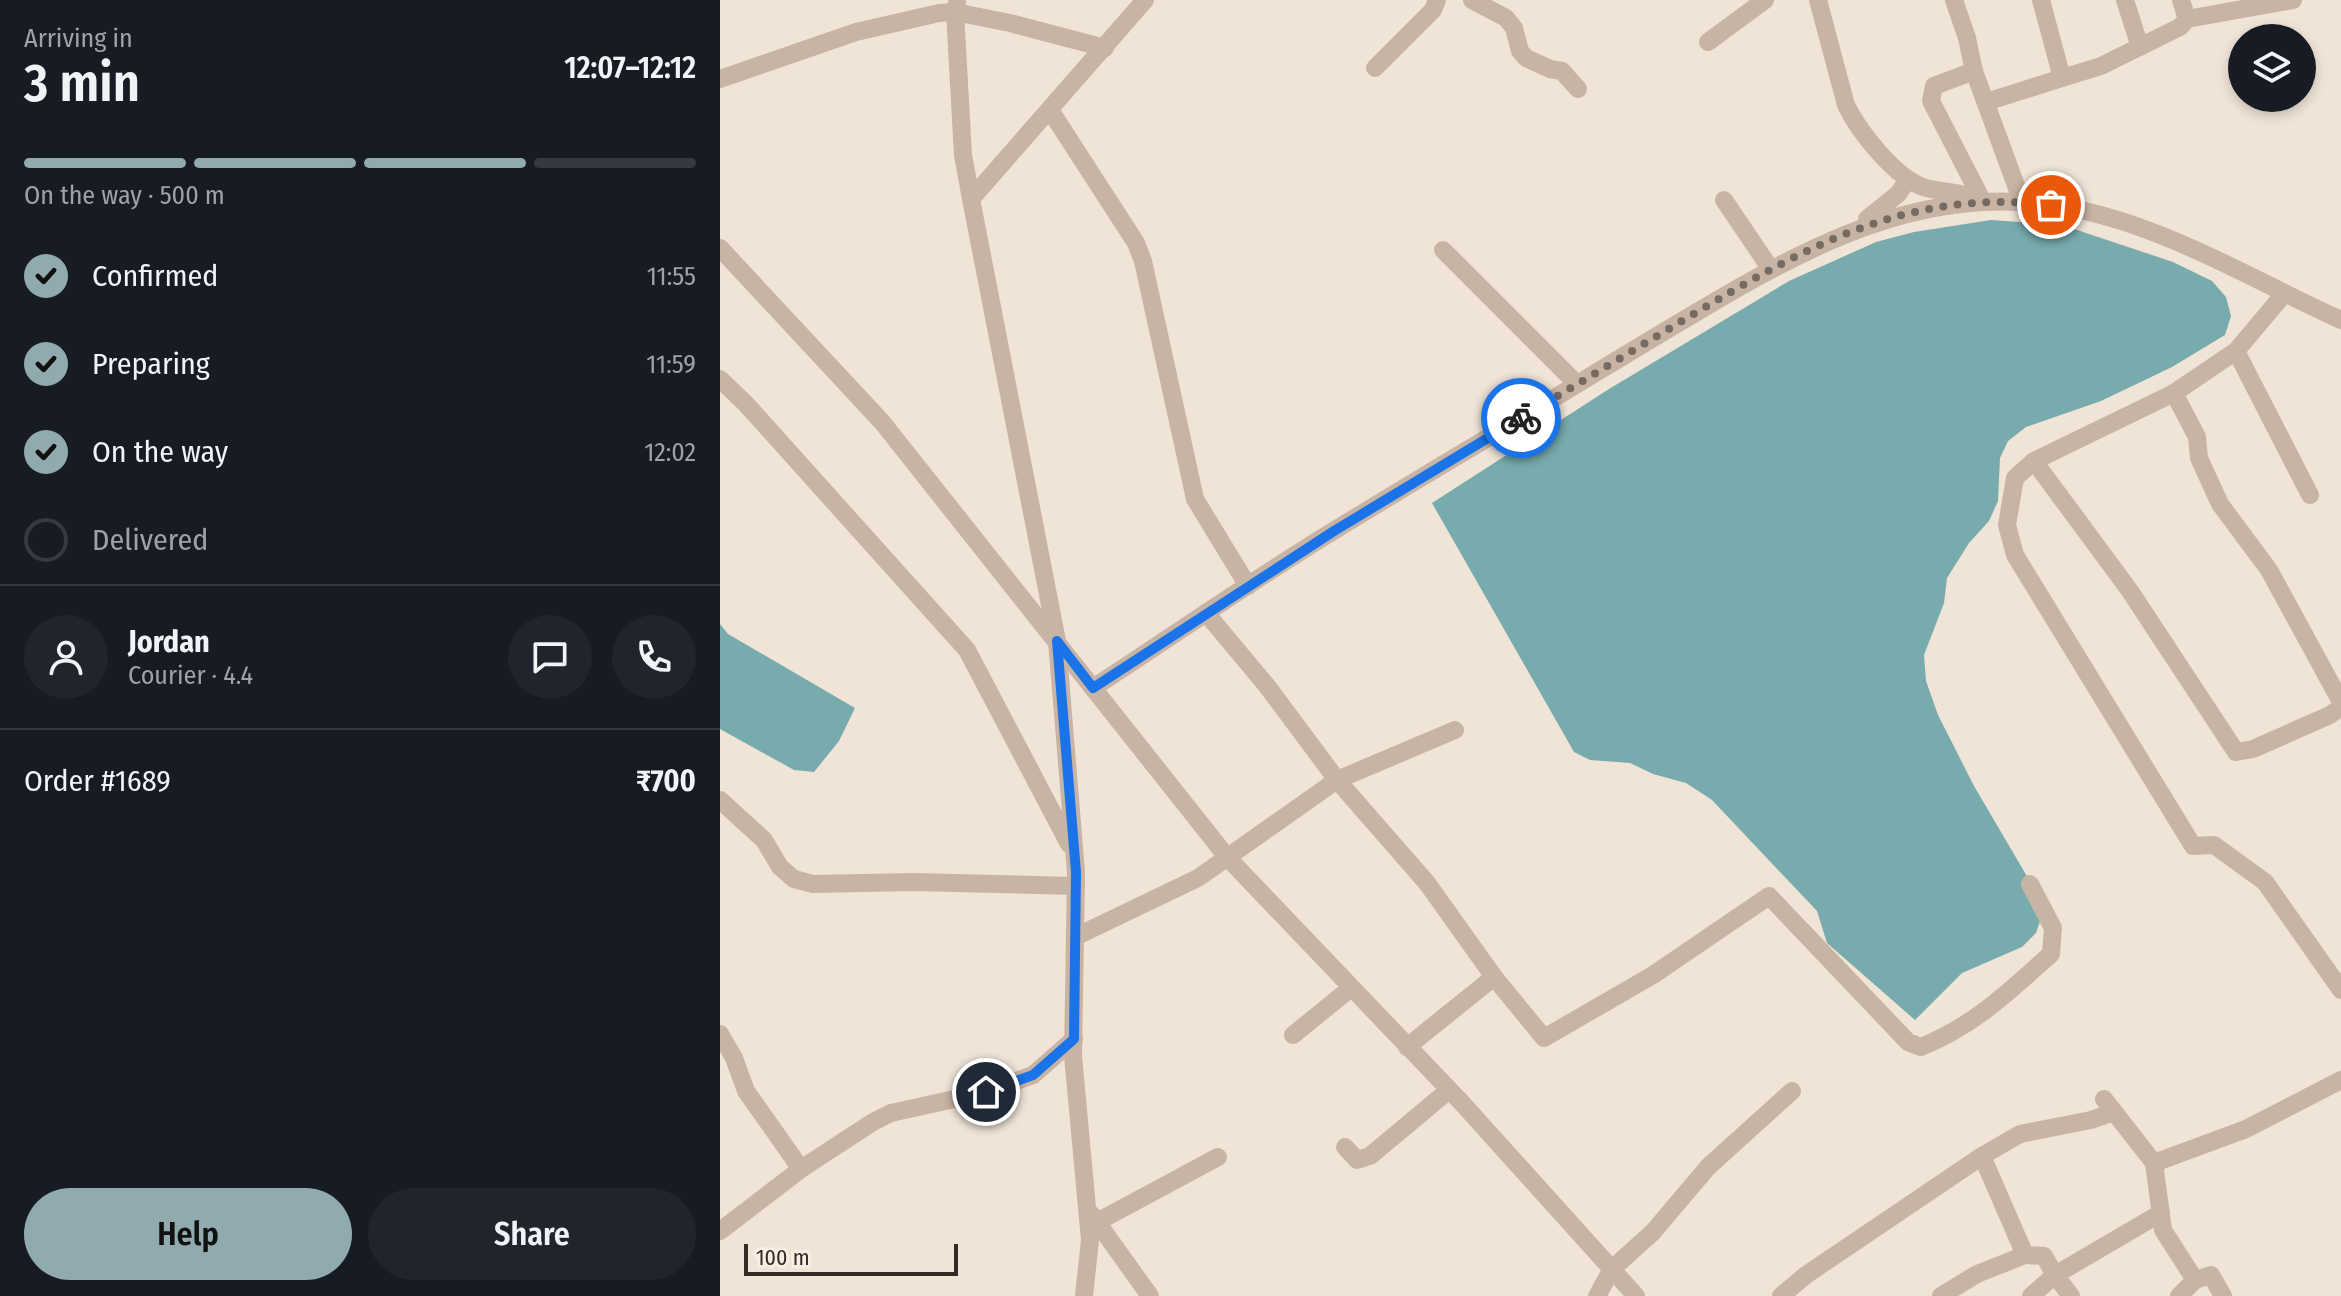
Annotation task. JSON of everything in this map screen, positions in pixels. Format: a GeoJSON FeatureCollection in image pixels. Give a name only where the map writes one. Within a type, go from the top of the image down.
{"type":"FeatureCollection","features":[{"type":"Feature","properties":{"kind":"street"},"geometry":{"type":"LineString","coordinates":[[971,199],[1145,0]]}},
{"type":"Feature","properties":{"kind":"street"},"geometry":{"type":"LineString","coordinates":[[1375,68],[1433,10],[1437,0]]}},
{"type":"Feature","properties":{"kind":"street"},"geometry":{"type":"LineString","coordinates":[[1472,0],[1506,18],[1514,28],[1520,51],[1526,58],[1562,71],[1578,89]]}},
{"type":"Feature","properties":{"kind":"street"},"geometry":{"type":"LineString","coordinates":[[1708,42],[1765,0]]}},
{"type":"Feature","properties":{"kind":"street"},"geometry":{"type":"LineString","coordinates":[[1818,0],[1846,105],[1889,163],[1908,180],[1926,188],[1967,194],[1983,202]]}},
{"type":"Feature","properties":{"kind":"street"},"geometry":{"type":"LineString","coordinates":[[1954,0],[1974,71],[2022,202]]}},
{"type":"Feature","properties":{"kind":"street"},"geometry":{"type":"LineString","coordinates":[[2041,0],[2062,78]]}},
{"type":"Feature","properties":{"kind":"street"},"geometry":{"type":"LineString","coordinates":[[2125,0],[2140,47]]}},
{"type":"Feature","properties":{"kind":"street"},"geometry":{"type":"LineString","coordinates":[[2181,0],[2187,19]]}},
{"type":"Feature","properties":{"kind":"street"},"geometry":{"type":"LineString","coordinates":[[1986,102],[2101,66],[2180,27],[2187,19],[2293,0]]}},
{"type":"Feature","properties":{"kind":"street"},"geometry":{"type":"LineString","coordinates":[[720,79],[856,32],[956,6],[1105,48]]}},
{"type":"Feature","properties":{"kind":"street"},"geometry":{"type":"LineString","coordinates":[[956,6],[963,155],[1057,641],[1076,886],[1074,1039],[1092,1216],[1084,1296]]}},
{"type":"Feature","properties":{"kind":"street"},"geometry":{"type":"LineString","coordinates":[[1974,71],[1934,86],[1931,101],[1983,202]]}},
{"type":"Feature","properties":{"kind":"street"},"geometry":{"type":"LineString","coordinates":[[1050,110],[1136,243],[1143,261],[1195,499],[1248,586]]}},
{"type":"Feature","properties":{"kind":"street"},"geometry":{"type":"LineString","coordinates":[[1850,232],[1891,201],[1908,180]]}},
{"type":"Feature","properties":{"kind":"street"},"geometry":{"type":"LineString","coordinates":[[1724,200],[1770,268]]}},
{"type":"Feature","properties":{"kind":"street"},"geometry":{"type":"LineString","coordinates":[[1093,688],[1347,522],[1770,268],[1850,232],[1912,211],[1983,202],[2022,202],[2079,209],[2134,225],[2225,263],[2341,320]]}},
{"type":"Feature","properties":{"kind":"street"},"geometry":{"type":"LineString","coordinates":[[720,248],[882,422],[1227,857],[1449,1090],[1636,1296]]}},
{"type":"Feature","properties":{"kind":"street"},"geometry":{"type":"LineString","coordinates":[[1443,250],[1577,384]]}},
{"type":"Feature","properties":{"kind":"street"},"geometry":{"type":"LineString","coordinates":[[2284,294],[2236,351],[2174,393],[2034,461],[2015,478],[2007,525],[2015,555],[2193,846],[2214,845],[2265,882],[2341,990]]}},
{"type":"Feature","properties":{"kind":"street"},"geometry":{"type":"LineString","coordinates":[[2236,351],[2310,495]]}},
{"type":"Feature","properties":{"kind":"street"},"geometry":{"type":"LineString","coordinates":[[721,382],[967,650],[1074,853]]}},
{"type":"Feature","properties":{"kind":"street"},"geometry":{"type":"LineString","coordinates":[[2034,461],[2130,591],[2236,752],[2253,749],[2330,715],[2341,704],[2269,570],[2220,504],[2199,458],[2197,437],[2174,393]]}},
{"type":"Feature","properties":{"kind":"street"},"geometry":{"type":"LineString","coordinates":[[1206,613],[1267,686],[1337,780],[1427,883],[1494,977],[1544,1038],[1653,975],[1769,896],[1908,1042],[1921,1047],[1954,1033],[1993,1005],[2051,954],[2053,928],[2030,884]]}},
{"type":"Feature","properties":{"kind":"street"},"geometry":{"type":"LineString","coordinates":[[1075,937],[1198,878],[1337,780],[1455,730]]}},
{"type":"Feature","properties":{"kind":"street"},"geometry":{"type":"LineString","coordinates":[[720,800],[764,840],[780,867],[794,879],[813,884],[914,882],[1076,886]]}},
{"type":"Feature","properties":{"kind":"street"},"geometry":{"type":"LineString","coordinates":[[1407,1047],[1494,977]]}},
{"type":"Feature","properties":{"kind":"street"},"geometry":{"type":"LineString","coordinates":[[1293,1035],[1351,988]]}},
{"type":"Feature","properties":{"kind":"street"},"geometry":{"type":"LineString","coordinates":[[720,1034],[734,1058],[746,1091],[801,1169]]}},
{"type":"Feature","properties":{"kind":"street"},"geometry":{"type":"LineString","coordinates":[[720,1231],[801,1169],[891,1113],[986,1092],[1033,1075],[1074,1039]]}},
{"type":"Feature","properties":{"kind":"street"},"geometry":{"type":"LineString","coordinates":[[720,1074],[739,1076]]}},
{"type":"Feature","properties":{"kind":"street"},"geometry":{"type":"LineString","coordinates":[[2154,1163],[2246,1129],[2341,1080]]}},
{"type":"Feature","properties":{"kind":"street"},"geometry":{"type":"LineString","coordinates":[[1345,1147],[1357,1160],[1370,1156],[1449,1090]]}},
{"type":"Feature","properties":{"kind":"street"},"geometry":{"type":"LineString","coordinates":[[1597,1296],[1612,1269],[1653,1232],[1708,1167],[1792,1091]]}},
{"type":"Feature","properties":{"kind":"street"},"geometry":{"type":"LineString","coordinates":[[1781,1296],[1806,1275],[1982,1156],[2020,1134],[2091,1120],[2109,1106],[2154,1163],[2163,1230],[2195,1280]]}},
{"type":"Feature","properties":{"kind":"street"},"geometry":{"type":"LineString","coordinates":[[1982,1156],[2025,1255]]}},
{"type":"Feature","properties":{"kind":"street"},"geometry":{"type":"LineString","coordinates":[[1092,1216],[1218,1157]]}},
{"type":"Feature","properties":{"kind":"street"},"geometry":{"type":"LineString","coordinates":[[2031,1296],[2055,1275],[2161,1213]]}},
{"type":"Feature","properties":{"kind":"street"},"geometry":{"type":"LineString","coordinates":[[1092,1216],[1150,1296]]}},
{"type":"Feature","properties":{"kind":"street"},"geometry":{"type":"LineString","coordinates":[[1941,1296],[1977,1274],[2025,1255],[2044,1256],[2071,1296]]}},
{"type":"Feature","properties":{"kind":"street"},"geometry":{"type":"LineString","coordinates":[[2179,1296],[2195,1280],[2211,1275],[2223,1296]]}},
{"type":"Feature","properties":{"kind":"water"},"geometry":{"type":"Polygon","coordinates":[[[1991,220],[2062,225],[2173,262],[2212,281],[2226,297],[2231,316],[2225,335],[2172,367],[2101,401],[2026,427],[2008,441],[2000,458],[1998,501],[1989,521],[1969,543],[1947,578],[1944,603],[1924,655],[1926,681],[1938,715],[1974,786],[2045,907],[2036,933],[2022,947],[1962,973],[1915,1020],[1827,943],[1817,911],[1712,800],[1686,783],[1653,774],[1630,763],[1590,760],[1574,752],[1432,503],[1609,389],[1789,281],[1876,242],[1914,232],[1991,220]]]}},
{"type":"Feature","properties":{"kind":"water"},"geometry":{"type":"Polygon","coordinates":[[[720,624],[728,634],[855,708],[839,741],[814,772],[794,770],[720,729],[720,624]]]}},
{"type":"Feature","properties":{"kind":"way so far"},"geometry":{"type":"LineString","coordinates":[[1521,418],[1770,268],[1850,232],[1912,211],[1944,206],[1983,202],[2051,205]]}},
{"type":"Feature","properties":{"kind":"route"},"geometry":{"type":"LineString","coordinates":[[986,1092],[1033,1075],[1074,1039],[1076,872],[1057,641],[1093,688],[1334,531],[1521,418]]}}]}
